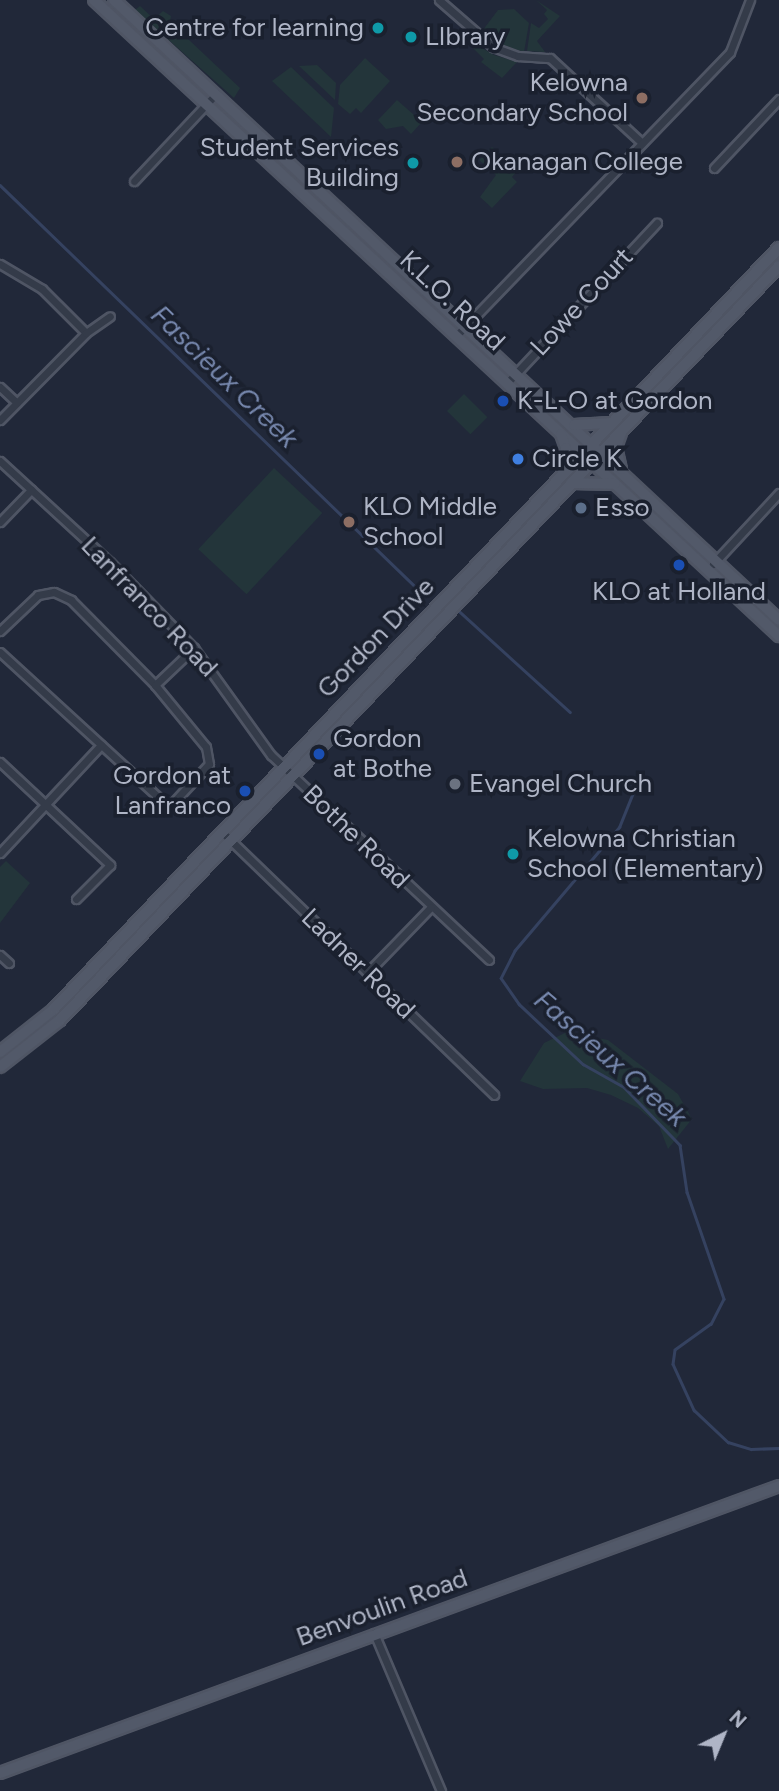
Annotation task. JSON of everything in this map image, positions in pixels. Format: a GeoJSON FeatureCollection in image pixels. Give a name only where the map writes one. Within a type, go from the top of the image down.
{"type":"FeatureCollection","features":[{"type":"Feature","properties":{"kind":"main road","name":"K.L.O. Road"},"geometry":{"type":"LineString","coordinates":[[94,0],[779,636]]}},
{"type":"Feature","properties":{"kind":"main road","name":"K.L.O. Road"},"geometry":{"type":"LineString","coordinates":[[114,0],[779,620]]}},
{"type":"Feature","properties":{"kind":"main road","name":"Gordon Drive"},"geometry":{"type":"LineString","coordinates":[[1,1065],[60,1020],[227,837],[283,766],[779,248]]}},
{"type":"Feature","properties":{"kind":"main road","name":"Gordon Drive"},"geometry":{"type":"LineString","coordinates":[[0,1052],[54,1009],[227,837],[293,776],[779,266]]}},
{"type":"Feature","properties":{"kind":"main road"},"geometry":{"type":"LineString","coordinates":[[570,423],[585,427],[610,422]]}},
{"type":"Feature","properties":{"kind":"main road"},"geometry":{"type":"LineString","coordinates":[[624,428],[616,456],[625,475]]}},
{"type":"Feature","properties":{"kind":"main road"},"geometry":{"type":"LineString","coordinates":[[560,430],[566,448],[561,474]]}},
{"type":"Feature","properties":{"kind":"main road"},"geometry":{"type":"LineString","coordinates":[[571,483],[617,484]]}},
{"type":"Feature","properties":{"kind":"main road","name":"Benvoulin Road"},"geometry":{"type":"LineString","coordinates":[[0,1773],[779,1486]]}},
{"type":"Feature","properties":{"kind":"street"},"geometry":{"type":"LineString","coordinates":[[439,0],[493,47],[555,61],[642,144]]}},
{"type":"Feature","properties":{"kind":"street"},"geometry":{"type":"LineString","coordinates":[[457,335],[730,52],[750,0]]}},
{"type":"Feature","properties":{"kind":"street"},"geometry":{"type":"LineString","coordinates":[[134,181],[216,94]]}},
{"type":"Feature","properties":{"kind":"street"},"geometry":{"type":"LineString","coordinates":[[714,168],[779,99]]}},
{"type":"Feature","properties":{"kind":"street","name":"Lowe Court"},"geometry":{"type":"LineString","coordinates":[[508,382],[657,223]]}},
{"type":"Feature","properties":{"kind":"street"},"geometry":{"type":"LineString","coordinates":[[0,264],[42,289],[86,333]]}},
{"type":"Feature","properties":{"kind":"street"},"geometry":{"type":"LineString","coordinates":[[0,420],[86,333],[110,316]]}},
{"type":"Feature","properties":{"kind":"street"},"geometry":{"type":"LineString","coordinates":[[0,387],[17,403]]}},
{"type":"Feature","properties":{"kind":"street","name":"Lanfranco Road"},"geometry":{"type":"LineString","coordinates":[[0,461],[194,648],[283,766]]}},
{"type":"Feature","properties":{"kind":"street"},"geometry":{"type":"LineString","coordinates":[[0,522],[31,490]]}},
{"type":"Feature","properties":{"kind":"street"},"geometry":{"type":"LineString","coordinates":[[708,569],[779,493]]}},
{"type":"Feature","properties":{"kind":"street"},"geometry":{"type":"LineString","coordinates":[[0,631],[38,595],[54,592],[71,600],[155,685],[206,747],[209,764],[169,807],[0,652]]}},
{"type":"Feature","properties":{"kind":"street"},"geometry":{"type":"LineString","coordinates":[[155,685],[194,648]]}},
{"type":"Feature","properties":{"kind":"street"},"geometry":{"type":"LineString","coordinates":[[0,853],[101,745]]}},
{"type":"Feature","properties":{"kind":"street"},"geometry":{"type":"LineString","coordinates":[[0,762],[110,865],[76,899]]}},
{"type":"Feature","properties":{"kind":"street","name":"Bothe Road"},"geometry":{"type":"LineString","coordinates":[[283,766],[430,908],[489,960]]}},
{"type":"Feature","properties":{"kind":"street","name":"Ladner Road"},"geometry":{"type":"LineString","coordinates":[[227,837],[494,1094]]}},
{"type":"Feature","properties":{"kind":"street","name":"Bothe Road"},"geometry":{"type":"LineString","coordinates":[[367,973],[430,908]]}},
{"type":"Feature","properties":{"kind":"street"},"geometry":{"type":"LineString","coordinates":[[0,955],[9,963]]}},
{"type":"Feature","properties":{"kind":"street"},"geometry":{"type":"LineString","coordinates":[[374,1633],[441,1791]]}},
{"type":"Feature","properties":{"kind":"shaded area"},"geometry":{"type":"Polygon","coordinates":[[[536,0],[560,16],[537,41],[545,52],[527,51],[531,23],[539,28],[548,19],[544,14],[547,10],[536,0]]]}},
{"type":"Feature","properties":{"kind":"shaded area"},"geometry":{"type":"Polygon","coordinates":[[[140,6],[154,19],[163,11],[171,16],[170,22],[240,88],[234,98],[135,10],[140,6]]]}},
{"type":"Feature","properties":{"kind":"shaded area"},"geometry":{"type":"Polygon","coordinates":[[[514,9],[529,23],[524,52],[493,42],[483,30],[498,10],[514,9]]]}},
{"type":"Feature","properties":{"kind":"shaded area"},"geometry":{"type":"Polygon","coordinates":[[[475,44],[494,55],[517,62],[502,78],[481,62],[484,59],[472,47],[475,44]]]}},
{"type":"Feature","properties":{"kind":"shaded area"},"geometry":{"type":"Polygon","coordinates":[[[365,58],[390,81],[361,113],[356,108],[350,114],[338,104],[340,85],[365,58]]]}},
{"type":"Feature","properties":{"kind":"shaded area"},"geometry":{"type":"Polygon","coordinates":[[[317,65],[336,83],[335,100],[299,66],[317,65]]]}},
{"type":"Feature","properties":{"kind":"shaded area"},"geometry":{"type":"Polygon","coordinates":[[[291,67],[334,108],[331,137],[272,81],[291,67]]]}},
{"type":"Feature","properties":{"kind":"shaded area"},"geometry":{"type":"Polygon","coordinates":[[[397,100],[422,122],[411,134],[403,126],[386,129],[378,120],[397,100]]]}},
{"type":"Feature","properties":{"kind":"shaded area"},"geometry":{"type":"Polygon","coordinates":[[[492,147],[517,171],[512,177],[517,182],[492,208],[480,197],[496,175],[479,160],[492,147]]]}},
{"type":"Feature","properties":{"kind":"shaded area"},"geometry":{"type":"Polygon","coordinates":[[[464,394],[487,417],[470,434],[447,411],[464,394]]]}},
{"type":"Feature","properties":{"kind":"shaded area"},"geometry":{"type":"Polygon","coordinates":[[[274,468],[322,513],[247,594],[198,549],[274,468]]]}},
{"type":"Feature","properties":{"kind":"shaded area"},"geometry":{"type":"Polygon","coordinates":[[[6,861],[30,883],[0,923],[0,867],[6,861]]]}},
{"type":"Feature","properties":{"kind":"shaded area"},"geometry":{"type":"Polygon","coordinates":[[[567,1032],[608,1040],[678,1094],[692,1119],[668,1149],[659,1126],[638,1108],[611,1095],[587,1088],[543,1089],[520,1081],[544,1043],[567,1032]]]}},
{"type":"Feature","properties":{"kind":"waterway","name":"Fascieux Creek"},"geometry":{"type":"LineString","coordinates":[[0,185],[424,595]]}},
{"type":"Feature","properties":{"kind":"waterway","name":"Fascieux Creek"},"geometry":{"type":"LineString","coordinates":[[459,611],[570,712]]}},
{"type":"Feature","properties":{"kind":"waterway","name":"Fascieux Creek"},"geometry":{"type":"LineString","coordinates":[[643,781],[633,794],[620,827],[515,951],[501,978],[519,1004],[583,1064],[624,1087],[680,1145],[687,1192],[724,1299],[711,1324],[675,1350],[673,1364],[694,1410],[728,1442],[751,1449],[779,1448]]}},
{"type":"Feature","properties":{"kind":"place","name":"Centre for learning"},"geometry":{"type":"Point","coordinates":[378,28]}},
{"type":"Feature","properties":{"kind":"place","name":"LIbrary"},"geometry":{"type":"Point","coordinates":[411,37]}},
{"type":"Feature","properties":{"kind":"place","name":"Kelowna Secondary School"},"geometry":{"type":"Point","coordinates":[642,98]}},
{"type":"Feature","properties":{"kind":"place","name":"Okanagan College"},"geometry":{"type":"Point","coordinates":[457,162]}},
{"type":"Feature","properties":{"kind":"place","name":"Student Services Building"},"geometry":{"type":"Point","coordinates":[413,163]}},
{"type":"Feature","properties":{"kind":"place","name":"K-L-O at Gordon"},"geometry":{"type":"Point","coordinates":[503,401]}},
{"type":"Feature","properties":{"kind":"place","name":"Circle K"},"geometry":{"type":"Point","coordinates":[518,459]}},
{"type":"Feature","properties":{"kind":"place","name":"Esso"},"geometry":{"type":"Point","coordinates":[581,508]}},
{"type":"Feature","properties":{"kind":"place","name":"KLO Middle School"},"geometry":{"type":"Point","coordinates":[349,522]}},
{"type":"Feature","properties":{"kind":"place","name":"KLO at Holland"},"geometry":{"type":"Point","coordinates":[679,565]}},
{"type":"Feature","properties":{"kind":"place","name":"Gordon at Bothe"},"geometry":{"type":"Point","coordinates":[319,754]}},
{"type":"Feature","properties":{"kind":"place","name":"Evangel Church"},"geometry":{"type":"Point","coordinates":[455,784]}},
{"type":"Feature","properties":{"kind":"place","name":"Gordon at Lanfranco"},"geometry":{"type":"Point","coordinates":[245,791]}},
{"type":"Feature","properties":{"kind":"place","name":"Kelowna Christian School (Elementary)"},"geometry":{"type":"Point","coordinates":[513,854]}}]}
